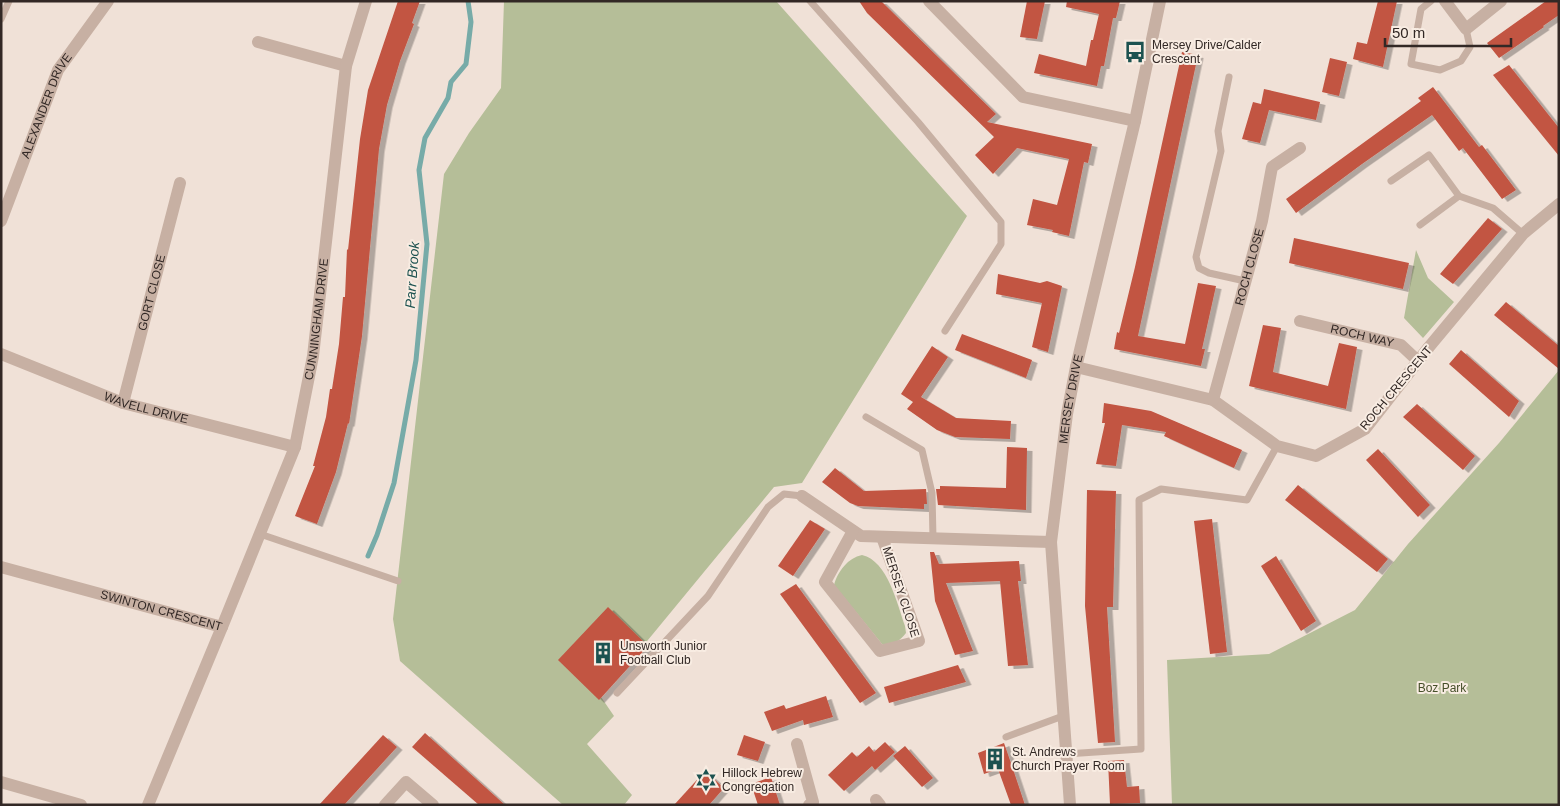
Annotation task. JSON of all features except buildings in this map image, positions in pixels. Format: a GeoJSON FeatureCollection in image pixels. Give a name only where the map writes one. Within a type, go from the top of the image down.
{"type":"FeatureCollection","features":[{"type":"Feature","properties":{"kind":"street","name":"ALEXANDER DRIVE"},"geometry":{"type":"LineString","coordinates":[[1,221],[58,70],[108,1]]}},
{"type":"Feature","properties":{"kind":"street","name":"CUNNINGHAM DRIVE"},"geometry":{"type":"LineString","coordinates":[[222,627],[295,447],[313,356],[346,66],[366,1]]}},
{"type":"Feature","properties":{"kind":"street"},"geometry":{"type":"LineString","coordinates":[[929,1],[1023,97],[1135,121]]}},
{"type":"Feature","properties":{"kind":"street","name":"MERSEY DRIVE"},"geometry":{"type":"LineString","coordinates":[[1070,805],[1051,542],[1067,414],[1076,368],[1135,121],[1160,1]]}},
{"type":"Feature","properties":{"kind":"street"},"geometry":{"type":"LineString","coordinates":[[1445,1],[1466,29],[1501,1]]}},
{"type":"Feature","properties":{"kind":"street"},"geometry":{"type":"LineString","coordinates":[[258,42],[346,66]]}},
{"type":"Feature","properties":{"kind":"street","name":"ROCH CLOSE"},"geometry":{"type":"LineString","coordinates":[[1213,400],[1262,221],[1272,167],[1300,148]]}},
{"type":"Feature","properties":{"kind":"street","name":"GORT CLOSE"},"geometry":{"type":"LineString","coordinates":[[123,403],[180,183]]}},
{"type":"Feature","properties":{"kind":"street","name":"ROCH CRESCENT"},"geometry":{"type":"LineString","coordinates":[[1076,368],[1213,400],[1277,446],[1316,456],[1365,429],[1418,361],[1523,234],[1559,204]]}},
{"type":"Feature","properties":{"kind":"street","name":"ROCH WAY"},"geometry":{"type":"LineString","coordinates":[[1300,321],[1401,345],[1418,361]]}},
{"type":"Feature","properties":{"kind":"street","name":"WAVELL DRIVE"},"geometry":{"type":"LineString","coordinates":[[1,354],[123,403],[295,447]]}},
{"type":"Feature","properties":{"kind":"street","name":"MERSEY CLOSE"},"geometry":{"type":"LineString","coordinates":[[802,496],[861,536],[1051,542]]}},
{"type":"Feature","properties":{"kind":"street","name":"MERSEY CLOSE"},"geometry":{"type":"LineString","coordinates":[[853,531],[825,582],[880,651],[918,641],[882,537]]}},
{"type":"Feature","properties":{"kind":"street","name":"SWINTON CRESCENT"},"geometry":{"type":"LineString","coordinates":[[1,567],[222,627],[148,805]]}},
{"type":"Feature","properties":{"kind":"street"},"geometry":{"type":"LineString","coordinates":[[797,744],[813,802],[810,805]]}},
{"type":"Feature","properties":{"kind":"street"},"geometry":{"type":"LineString","coordinates":[[1,782],[81,805]]}},
{"type":"Feature","properties":{"kind":"street"},"geometry":{"type":"LineString","coordinates":[[385,805],[406,782],[434,805]]}},
{"type":"Feature","properties":{"kind":"lane"},"geometry":{"type":"LineString","coordinates":[[1,19],[9,1]]}},
{"type":"Feature","properties":{"kind":"lane"},"geometry":{"type":"LineString","coordinates":[[810,1],[918,122],[1001,222],[1001,244],[945,331]]}},
{"type":"Feature","properties":{"kind":"lane"},"geometry":{"type":"LineString","coordinates":[[1431,1],[1421,9],[1410,64],[1440,70],[1461,61],[1470,47],[1466,29]]}},
{"type":"Feature","properties":{"kind":"lane"},"geometry":{"type":"LineString","coordinates":[[1229,77],[1218,131],[1221,151],[1196,257],[1199,268],[1246,281]]}},
{"type":"Feature","properties":{"kind":"lane"},"geometry":{"type":"LineString","coordinates":[[1391,181],[1430,155],[1459,196],[1493,208],[1523,234]]}},
{"type":"Feature","properties":{"kind":"lane"},"geometry":{"type":"LineString","coordinates":[[1420,225],[1459,196]]}},
{"type":"Feature","properties":{"kind":"lane"},"geometry":{"type":"LineString","coordinates":[[866,417],[922,450],[932,493],[933,538]]}},
{"type":"Feature","properties":{"kind":"lane"},"geometry":{"type":"LineString","coordinates":[[1066,754],[1141,748],[1139,500],[1161,490],[1247,500],[1277,446]]}},
{"type":"Feature","properties":{"kind":"lane"},"geometry":{"type":"LineString","coordinates":[[617,693],[708,596],[768,507],[784,494],[802,496]]}},
{"type":"Feature","properties":{"kind":"lane"},"geometry":{"type":"LineString","coordinates":[[260,534],[398,581]]}},
{"type":"Feature","properties":{"kind":"lane"},"geometry":{"type":"LineString","coordinates":[[1006,737],[1064,716]]}},
{"type":"Feature","properties":{"kind":"green space"},"geometry":{"type":"Polygon","coordinates":[[[504,1],[776,1],[967,216],[802,483],[774,487],[601,697],[614,716],[587,744],[632,795],[624,805],[563,805],[400,661],[393,619],[444,174],[469,133],[501,88],[504,1]]]}},
{"type":"Feature","properties":{"kind":"green space"},"geometry":{"type":"Polygon","coordinates":[[[1416,250],[1428,278],[1454,302],[1423,338],[1404,318],[1416,250]]]}},
{"type":"Feature","properties":{"kind":"green space","name":"Boz Park"},"geometry":{"type":"Polygon","coordinates":[[[1559,370],[1559,805],[1172,805],[1167,660],[1269,654],[1355,610],[1408,544],[1499,443],[1559,370]]]}},
{"type":"Feature","properties":{"kind":"green space"},"geometry":{"type":"Polygon","coordinates":[[[862,555],[871,559],[885,574],[899,606],[906,633],[901,639],[893,643],[882,644],[834,585],[844,566],[852,559],[862,555]]]}},
{"type":"Feature","properties":{"kind":"waterway","name":"Parr Brook"},"geometry":{"type":"LineString","coordinates":[[368,556],[394,483],[416,360],[427,244],[419,170],[425,138],[448,98],[451,82],[466,64],[471,22],[468,1]]}},
{"type":"Feature","properties":{"kind":"place","name":"Mersey Drive/Calder Crescent"},"geometry":{"type":"Point","coordinates":[1135,52]}},
{"type":"Feature","properties":{"kind":"place","name":"Unsworth Junior Football Club"},"geometry":{"type":"Point","coordinates":[603,653]}},
{"type":"Feature","properties":{"kind":"place","name":"St. Andrews Church Prayer Room"},"geometry":{"type":"Point","coordinates":[995,759]}},
{"type":"Feature","properties":{"kind":"place","name":"Hillock Hebrew Congregation"},"geometry":{"type":"Point","coordinates":[706,780]}}]}
